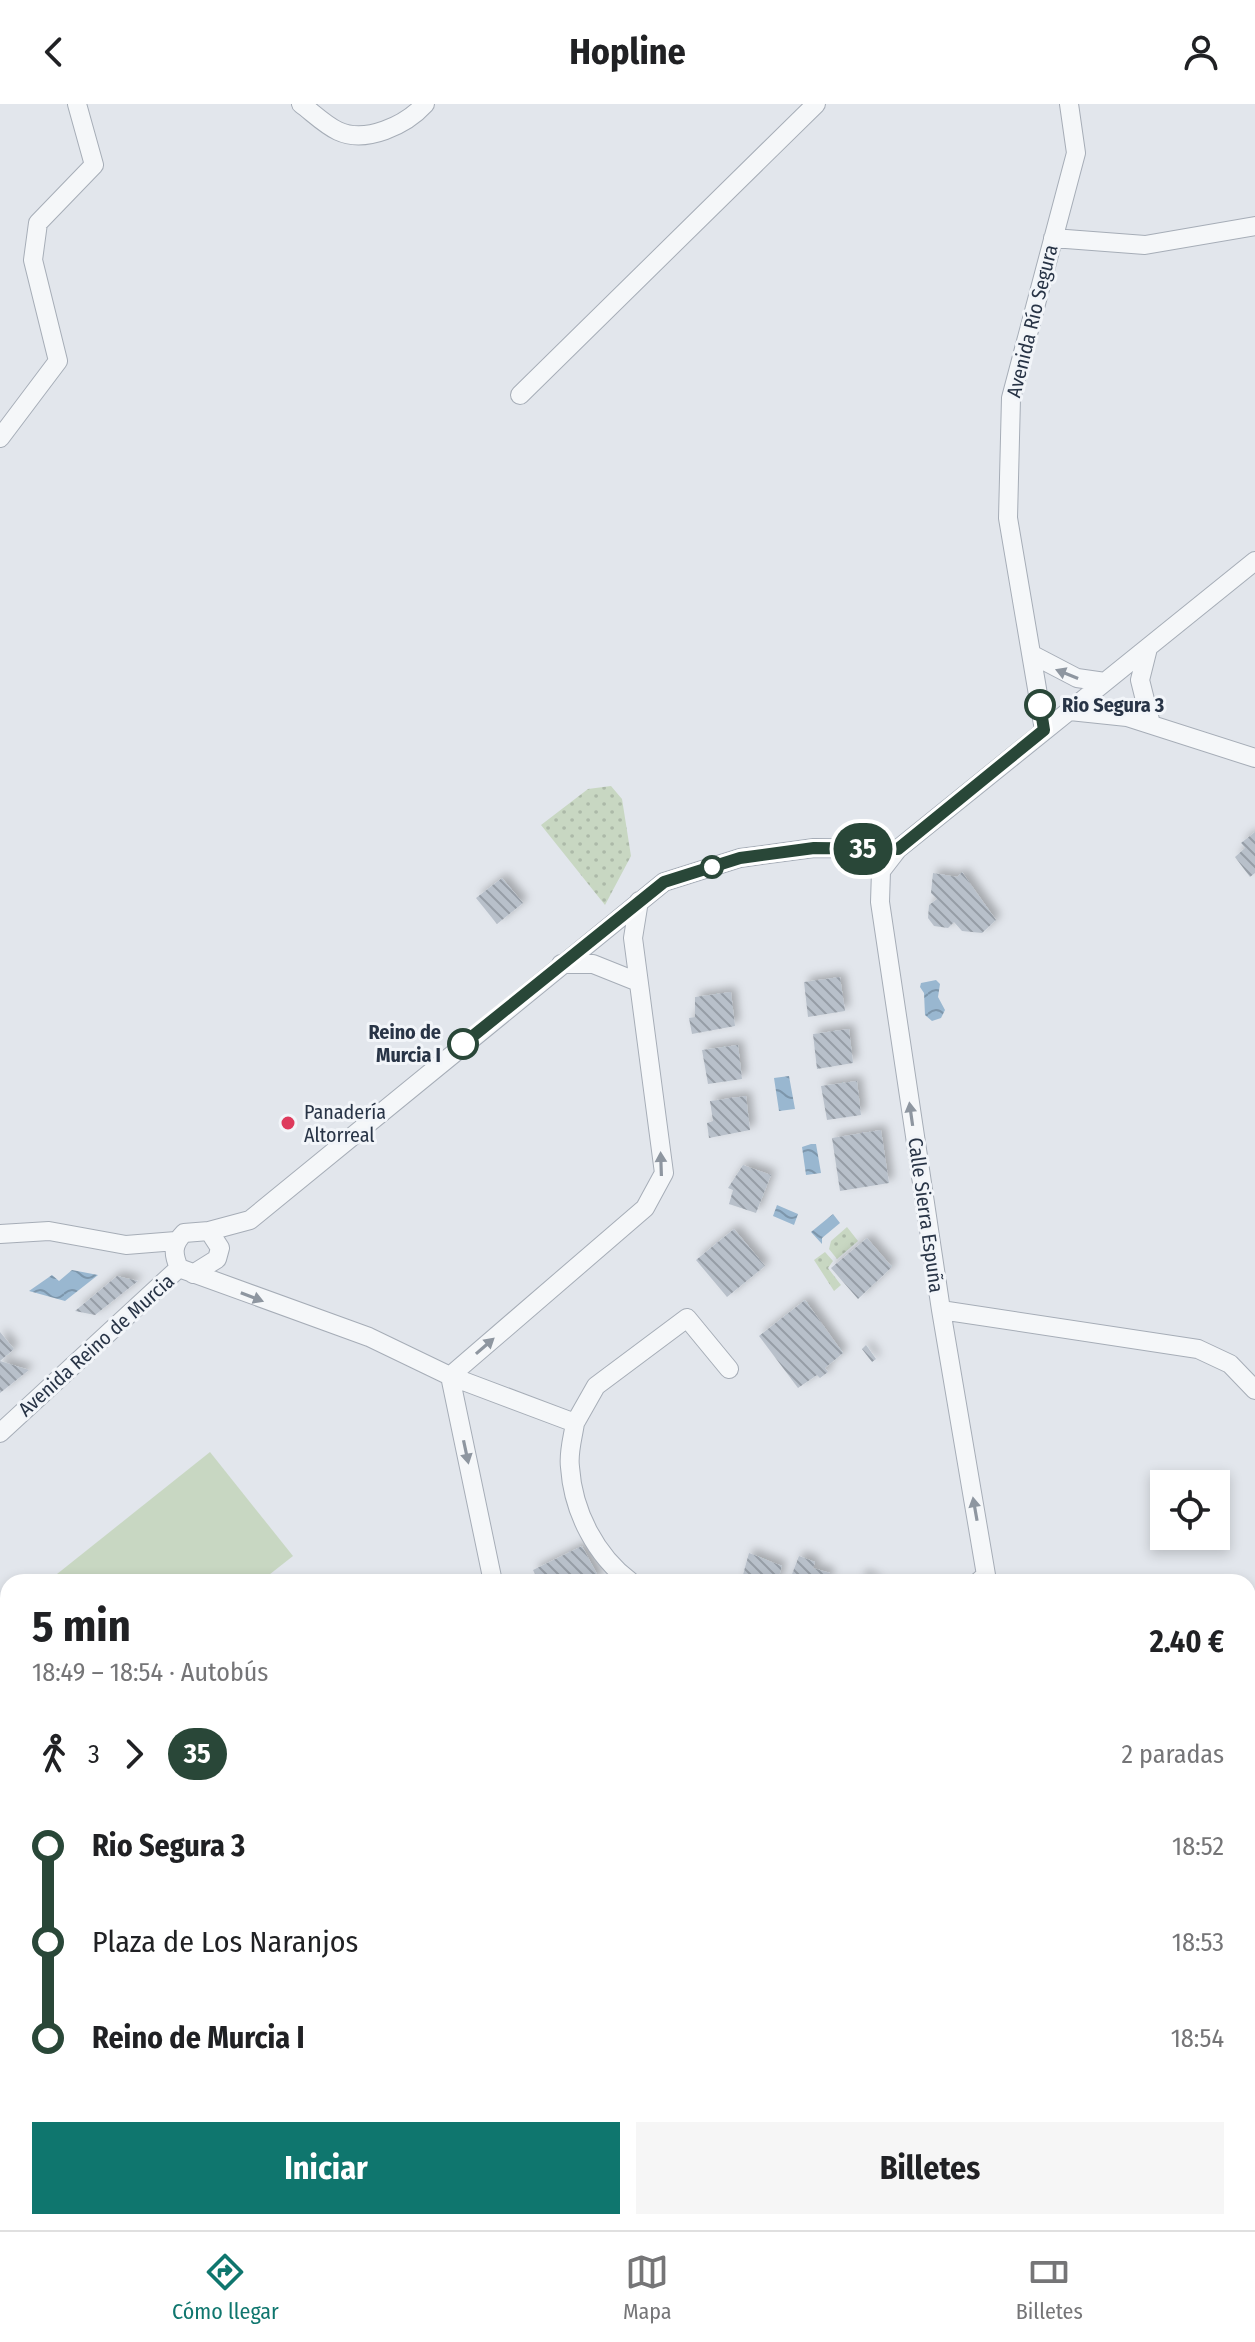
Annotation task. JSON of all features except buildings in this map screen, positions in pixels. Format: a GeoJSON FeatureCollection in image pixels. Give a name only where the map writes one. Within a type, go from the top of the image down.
{"type":"FeatureCollection","features":[{"type":"Feature","properties":{"kind":"street"},"geometry":{"type":"LineString","coordinates":[[0,438],[58,361],[33,260],[38,223],[94,165],[77,104]]}},
{"type":"Feature","properties":{"kind":"street"},"geometry":{"type":"LineString","coordinates":[[301,104],[339,132],[372,134],[414,117],[425,104]]}},
{"type":"Feature","properties":{"kind":"street"},"geometry":{"type":"LineString","coordinates":[[520,395],[816,104]]}},
{"type":"Feature","properties":{"kind":"street","name":"Avenida Río Segura"},"geometry":{"type":"LineString","coordinates":[[1044,730],[1008,518],[1011,398],[1076,153],[1069,104]]}},
{"type":"Feature","properties":{"kind":"street"},"geometry":{"type":"LineString","coordinates":[[1053,238],[1145,245],[1255,226]]}},
{"type":"Feature","properties":{"kind":"street"},"geometry":{"type":"LineString","coordinates":[[898,849],[1255,561]]}},
{"type":"Feature","properties":{"kind":"street"},"geometry":{"type":"LineString","coordinates":[[1148,648],[1140,680],[1151,724]]}},
{"type":"Feature","properties":{"kind":"street"},"geometry":{"type":"LineString","coordinates":[[1033,655],[1077,678],[1105,682]]}},
{"type":"Feature","properties":{"kind":"street"},"geometry":{"type":"LineString","coordinates":[[1070,711],[1127,717],[1255,758]]}},
{"type":"Feature","properties":{"kind":"street","name":"Avenida Reino de Murcia"},"geometry":{"type":"LineString","coordinates":[[0,1433],[186,1271],[217,1259],[220,1248],[250,1220],[664,882],[740,858],[814,848],[898,849]]}},
{"type":"Feature","properties":{"kind":"street","name":"Calle Sierra Espuña"},"geometry":{"type":"LineString","coordinates":[[898,849],[881,871],[880,902],[941,1310],[988,1574]]}},
{"type":"Feature","properties":{"kind":"street"},"geometry":{"type":"LineString","coordinates":[[450,1376],[645,1208],[664,1173],[633,938],[639,901]]}},
{"type":"Feature","properties":{"kind":"street"},"geometry":{"type":"LineString","coordinates":[[561,964],[593,964],[638,982]]}},
{"type":"Feature","properties":{"kind":"street","name":"Avenida Reino de Murcia"},"geometry":{"type":"LineString","coordinates":[[186,1271],[173,1255],[176,1241],[184,1233],[209,1231],[250,1220]]}},
{"type":"Feature","properties":{"kind":"street"},"geometry":{"type":"LineString","coordinates":[[0,1234],[49,1231],[126,1245],[176,1241]]}},
{"type":"Feature","properties":{"kind":"street"},"geometry":{"type":"LineString","coordinates":[[209,1231],[220,1248]]}},
{"type":"Feature","properties":{"kind":"street"},"geometry":{"type":"LineString","coordinates":[[186,1271],[369,1337],[450,1376],[575,1423]]}},
{"type":"Feature","properties":{"kind":"street"},"geometry":{"type":"LineString","coordinates":[[941,1310],[1198,1349],[1230,1364],[1255,1390]]}},
{"type":"Feature","properties":{"kind":"street"},"geometry":{"type":"LineString","coordinates":[[621,1574],[612,1567],[580,1516],[569,1465],[575,1423],[596,1386],[687,1318],[729,1369]]}},
{"type":"Feature","properties":{"kind":"street"},"geometry":{"type":"LineString","coordinates":[[450,1376],[491,1574]]}},
{"type":"Feature","properties":{"kind":"green space"},"geometry":{"type":"Polygon","coordinates":[[[611,786],[622,799],[631,856],[605,905],[541,825],[588,789],[611,786]]]}},
{"type":"Feature","properties":{"kind":"green space"},"geometry":{"type":"Polygon","coordinates":[[[847,1227],[858,1241],[837,1259],[829,1249],[831,1241],[847,1227]]]}},
{"type":"Feature","properties":{"kind":"green space"},"geometry":{"type":"Polygon","coordinates":[[[825,1252],[833,1261],[828,1268],[841,1285],[834,1291],[814,1260],[825,1252]]]}},
{"type":"Feature","properties":{"kind":"green space"},"geometry":{"type":"Polygon","coordinates":[[[210,1452],[293,1556],[270,1574],[57,1574],[210,1452]]]}},
{"type":"Feature","properties":{"kind":"water"},"geometry":{"type":"Polygon","coordinates":[[[936,980],[940,984],[938,997],[945,1010],[941,1018],[932,1021],[925,1015],[924,993],[920,987],[921,983],[936,980]]]}},
{"type":"Feature","properties":{"kind":"water"},"geometry":{"type":"Polygon","coordinates":[[[789,1076],[795,1109],[779,1111],[774,1078],[789,1076]]]}},
{"type":"Feature","properties":{"kind":"water"},"geometry":{"type":"Polygon","coordinates":[[[816,1144],[821,1173],[806,1175],[802,1147],[816,1144]]]}},
{"type":"Feature","properties":{"kind":"water"},"geometry":{"type":"Polygon","coordinates":[[[777,1205],[798,1214],[794,1225],[773,1216],[777,1205]]]}},
{"type":"Feature","properties":{"kind":"water"},"geometry":{"type":"Polygon","coordinates":[[[833,1214],[840,1223],[822,1238],[822,1244],[811,1232],[833,1214]]]}},
{"type":"Feature","properties":{"kind":"water"},"geometry":{"type":"Polygon","coordinates":[[[72,1270],[98,1275],[65,1301],[29,1291],[52,1275],[59,1281],[72,1270]]]}},
{"type":"Feature","properties":{"kind":"bus line","name":"35"},"geometry":{"type":"LineString","coordinates":[[463,1044],[609,923],[664,882],[740,858],[814,848],[898,849],[1044,730],[1040,705]]}},
{"type":"Feature","properties":{"kind":"place","name":"Rio Segura 3"},"geometry":{"type":"Point","coordinates":[1040,705]}},
{"type":"Feature","properties":{"kind":"place","name":"Reino de Murcia I"},"geometry":{"type":"Point","coordinates":[463,1044]}},
{"type":"Feature","properties":{"kind":"place","name":"Panadería Altorreal"},"geometry":{"type":"Point","coordinates":[288,1123]}}]}
